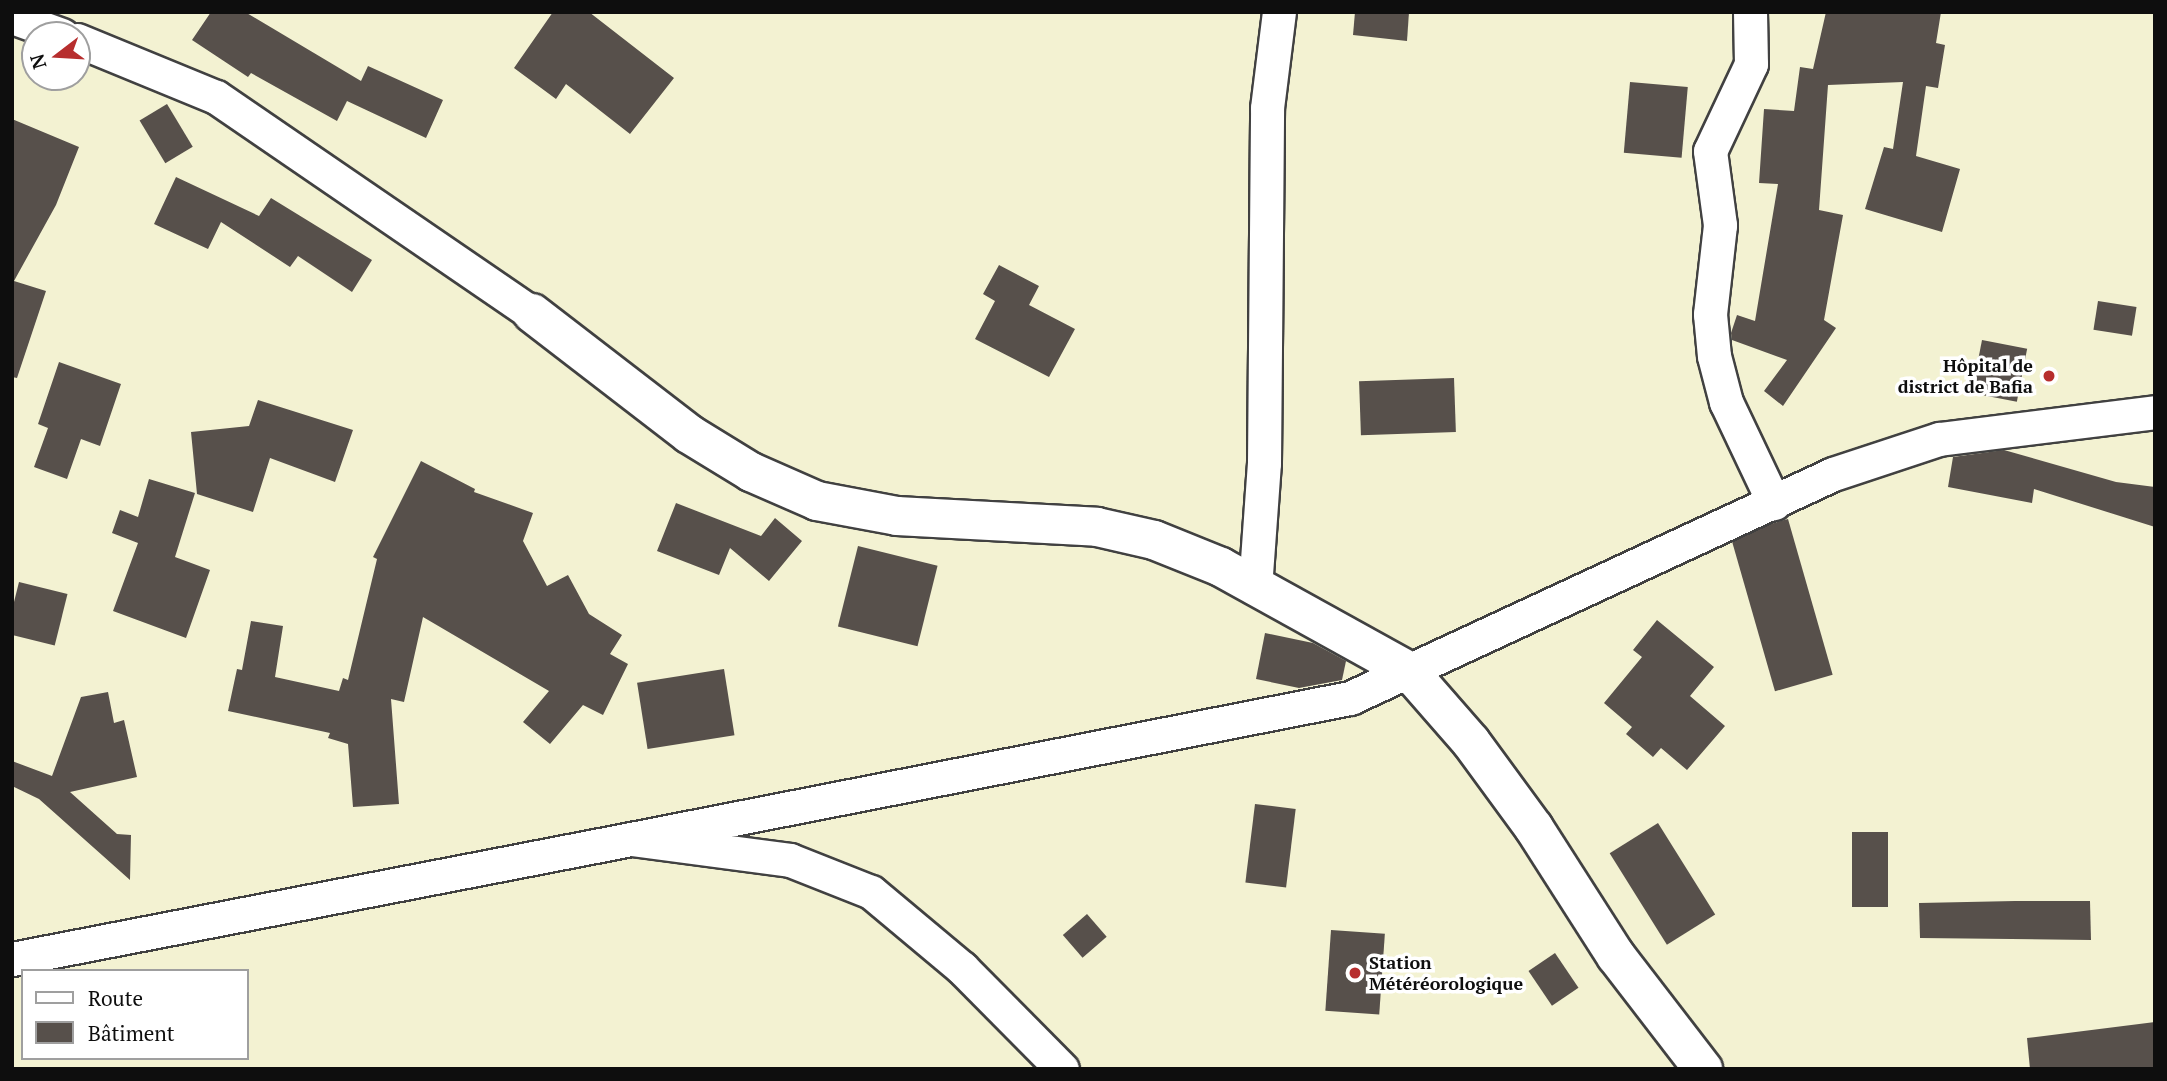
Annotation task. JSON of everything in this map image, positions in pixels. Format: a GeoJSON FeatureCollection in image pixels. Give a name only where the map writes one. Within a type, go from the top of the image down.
{"type":"FeatureCollection","features":[{"type":"Feature","properties":{"kind":"street"},"geometry":{"type":"LineString","coordinates":[[1255,588],[1264,463],[1267,108],[1279,12]]}},
{"type":"Feature","properties":{"kind":"street"},"geometry":{"type":"LineString","coordinates":[[1750,12],[1751,64],[1710,151],[1720,225],[1710,314],[1714,356],[1726,402],[1774,503]]}},
{"type":"Feature","properties":{"kind":"street"},"geometry":{"type":"LineString","coordinates":[[91,46],[216,97],[532,313],[689,434],[751,472],[817,501],[897,516],[1097,527],[1154,540],[1221,567],[1409,671],[1479,752],[1616,956],[1703,1069]]}},
{"type":"Feature","properties":{"kind":"street"},"geometry":{"type":"LineString","coordinates":[[12,959],[1178,730],[1303,711],[1350,698],[1833,474],[1939,439],[2155,412]]}},
{"type":"Feature","properties":{"kind":"street"},"geometry":{"type":"LineString","coordinates":[[631,839],[790,860],[871,892],[962,968],[1062,1069]]}},
{"type":"Feature","properties":{"kind":"green space"},"geometry":{"type":"Polygon","coordinates":[[[12,12],[2155,12],[2155,1069],[12,1069],[12,12]]]}},
{"type":"Feature","properties":{"kind":"building"},"geometry":{"type":"Polygon","coordinates":[[[211,12],[245,12],[361,81],[368,66],[443,100],[426,138],[347,101],[337,121],[251,73],[248,77],[192,40],[211,12]]]}},
{"type":"Feature","properties":{"kind":"building"},"geometry":{"type":"Polygon","coordinates":[[[553,12],[589,12],[674,78],[630,134],[566,84],[556,99],[514,68],[553,12]]]}},
{"type":"Feature","properties":{"kind":"building"},"geometry":{"type":"Polygon","coordinates":[[[1355,12],[1409,12],[1407,41],[1353,35],[1355,12]]]}},
{"type":"Feature","properties":{"kind":"building"},"geometry":{"type":"Polygon","coordinates":[[[1826,12],[1941,12],[1936,43],[1945,45],[1938,88],[1926,86],[1916,156],[1960,169],[1942,232],[1865,209],[1884,147],[1893,149],[1903,82],[1828,85],[1819,210],[1843,215],[1824,320],[1836,328],[1783,406],[1764,391],[1787,360],[1732,340],[1731,333],[1737,315],[1755,321],[1778,184],[1759,183],[1764,109],[1794,111],[1800,67],[1813,69],[1826,12]]]}},
{"type":"Feature","properties":{"kind":"building"},"geometry":{"type":"Polygon","coordinates":[[[1630,82],[1688,87],[1682,158],[1624,153],[1630,82]]]}},
{"type":"Feature","properties":{"kind":"building"},"geometry":{"type":"Polygon","coordinates":[[[167,104],[193,147],[165,163],[140,120],[167,104]]]}},
{"type":"Feature","properties":{"kind":"building"},"geometry":{"type":"Polygon","coordinates":[[[12,119],[79,147],[56,205],[14,281],[46,291],[17,378],[12,377],[12,119]]]}},
{"type":"Feature","properties":{"kind":"building"},"geometry":{"type":"Polygon","coordinates":[[[176,177],[259,216],[271,198],[372,260],[352,292],[298,256],[290,267],[221,222],[208,249],[154,224],[176,177]]]}},
{"type":"Feature","properties":{"kind":"building"},"geometry":{"type":"Polygon","coordinates":[[[999,265],[1039,286],[1029,305],[1075,329],[1049,377],[975,339],[995,301],[983,294],[999,265]]]}},
{"type":"Feature","properties":{"kind":"building"},"geometry":{"type":"Polygon","coordinates":[[[2098,301],[2137,307],[2132,336],[2093,330],[2098,301]]]}},
{"type":"Feature","properties":{"kind":"building"},"geometry":{"type":"Polygon","coordinates":[[[1982,340],[2027,349],[2017,402],[1972,393],[1982,340]]]}},
{"type":"Feature","properties":{"kind":"building"},"geometry":{"type":"Polygon","coordinates":[[[59,362],[121,384],[100,446],[81,439],[67,479],[34,467],[48,428],[38,424],[59,362]]]}},
{"type":"Feature","properties":{"kind":"building"},"geometry":{"type":"Polygon","coordinates":[[[1454,378],[1456,432],[1361,435],[1359,381],[1454,378]]]}},
{"type":"Feature","properties":{"kind":"building"},"geometry":{"type":"Polygon","coordinates":[[[258,400],[353,430],[335,482],[270,458],[253,512],[197,494],[191,432],[249,426],[258,400]]]}},
{"type":"Feature","properties":{"kind":"building"},"geometry":{"type":"Polygon","coordinates":[[[2004,450],[2116,482],[2155,487],[2155,527],[2034,489],[2032,503],[1948,487],[1953,457],[2004,450]]]}},
{"type":"Feature","properties":{"kind":"building"},"geometry":{"type":"Polygon","coordinates":[[[421,461],[475,489],[474,492],[533,513],[523,541],[547,586],[568,575],[589,614],[622,635],[610,654],[628,664],[603,715],[583,705],[550,744],[523,722],[549,691],[423,617],[404,702],[391,699],[399,804],[353,807],[348,744],[328,738],[330,733],[228,711],[237,669],[242,670],[251,621],[283,626],[275,677],[339,691],[343,678],[348,680],[377,559],[373,557],[421,461]]]}},
{"type":"Feature","properties":{"kind":"building"},"geometry":{"type":"Polygon","coordinates":[[[149,479],[195,493],[175,557],[210,570],[186,638],[113,611],[138,543],[112,533],[120,510],[138,517],[149,479]]]}},
{"type":"Feature","properties":{"kind":"building"},"geometry":{"type":"Polygon","coordinates":[[[676,503],[761,536],[775,518],[802,541],[769,581],[730,548],[719,575],[657,551],[676,503]]]}},
{"type":"Feature","properties":{"kind":"building"},"geometry":{"type":"Polygon","coordinates":[[[1788,519],[1833,675],[1775,691],[1730,536],[1788,519]]]}},
{"type":"Feature","properties":{"kind":"building"},"geometry":{"type":"Polygon","coordinates":[[[858,546],[938,566],[917,646],[838,627],[858,546]]]}},
{"type":"Feature","properties":{"kind":"building"},"geometry":{"type":"Polygon","coordinates":[[[19,582],[68,594],[55,646],[12,635],[12,610],[19,582]]]}},
{"type":"Feature","properties":{"kind":"building"},"geometry":{"type":"Polygon","coordinates":[[[1657,620],[1714,667],[1690,696],[1725,726],[1687,770],[1661,748],[1653,757],[1626,734],[1632,727],[1604,703],[1642,657],[1633,650],[1657,620]]]}},
{"type":"Feature","properties":{"kind":"building"},"geometry":{"type":"Polygon","coordinates":[[[1265,633],[1313,643],[1346,661],[1342,680],[1299,688],[1256,679],[1265,633]]]}},
{"type":"Feature","properties":{"kind":"building"},"geometry":{"type":"Polygon","coordinates":[[[724,669],[734,735],[648,749],[637,683],[724,669]]]}},
{"type":"Feature","properties":{"kind":"building"},"geometry":{"type":"Polygon","coordinates":[[[108,692],[114,723],[124,720],[137,777],[70,792],[117,834],[131,835],[130,880],[39,799],[12,786],[12,761],[52,776],[81,697],[108,692]]]}},
{"type":"Feature","properties":{"kind":"building"},"geometry":{"type":"Polygon","coordinates":[[[1255,804],[1296,809],[1286,887],[1245,882],[1255,804]]]}},
{"type":"Feature","properties":{"kind":"building"},"geometry":{"type":"Polygon","coordinates":[[[1658,823],[1715,915],[1667,945],[1610,853],[1658,823]]]}},
{"type":"Feature","properties":{"kind":"building"},"geometry":{"type":"Polygon","coordinates":[[[1852,832],[1888,832],[1888,907],[1852,907],[1852,832]]]}},
{"type":"Feature","properties":{"kind":"building"},"geometry":{"type":"Polygon","coordinates":[[[2090,901],[2091,940],[1920,938],[1919,903],[2090,901]]]}},
{"type":"Feature","properties":{"kind":"building"},"geometry":{"type":"Polygon","coordinates":[[[1087,914],[1107,937],[1083,958],[1063,935],[1087,914]]]}},
{"type":"Feature","properties":{"kind":"building","name":"Station Météréorologique"},"geometry":{"type":"Polygon","coordinates":[[[1331,930],[1385,934],[1379,1015],[1325,1011],[1331,930]]]}},
{"type":"Feature","properties":{"kind":"building"},"geometry":{"type":"Polygon","coordinates":[[[1555,953],[1578,988],[1552,1006],[1528,971],[1555,953]]]}},
{"type":"Feature","properties":{"kind":"building"},"geometry":{"type":"Polygon","coordinates":[[[2155,1022],[2155,1069],[2030,1069],[2027,1038],[2155,1022]]]}},
{"type":"Feature","properties":{"kind":"place","name":"Hôpital de district de Bafia"},"geometry":{"type":"Point","coordinates":[2049,376]}},
{"type":"Feature","properties":{"kind":"place","name":"Station Météréorologique"},"geometry":{"type":"Point","coordinates":[1355,973]}}]}
